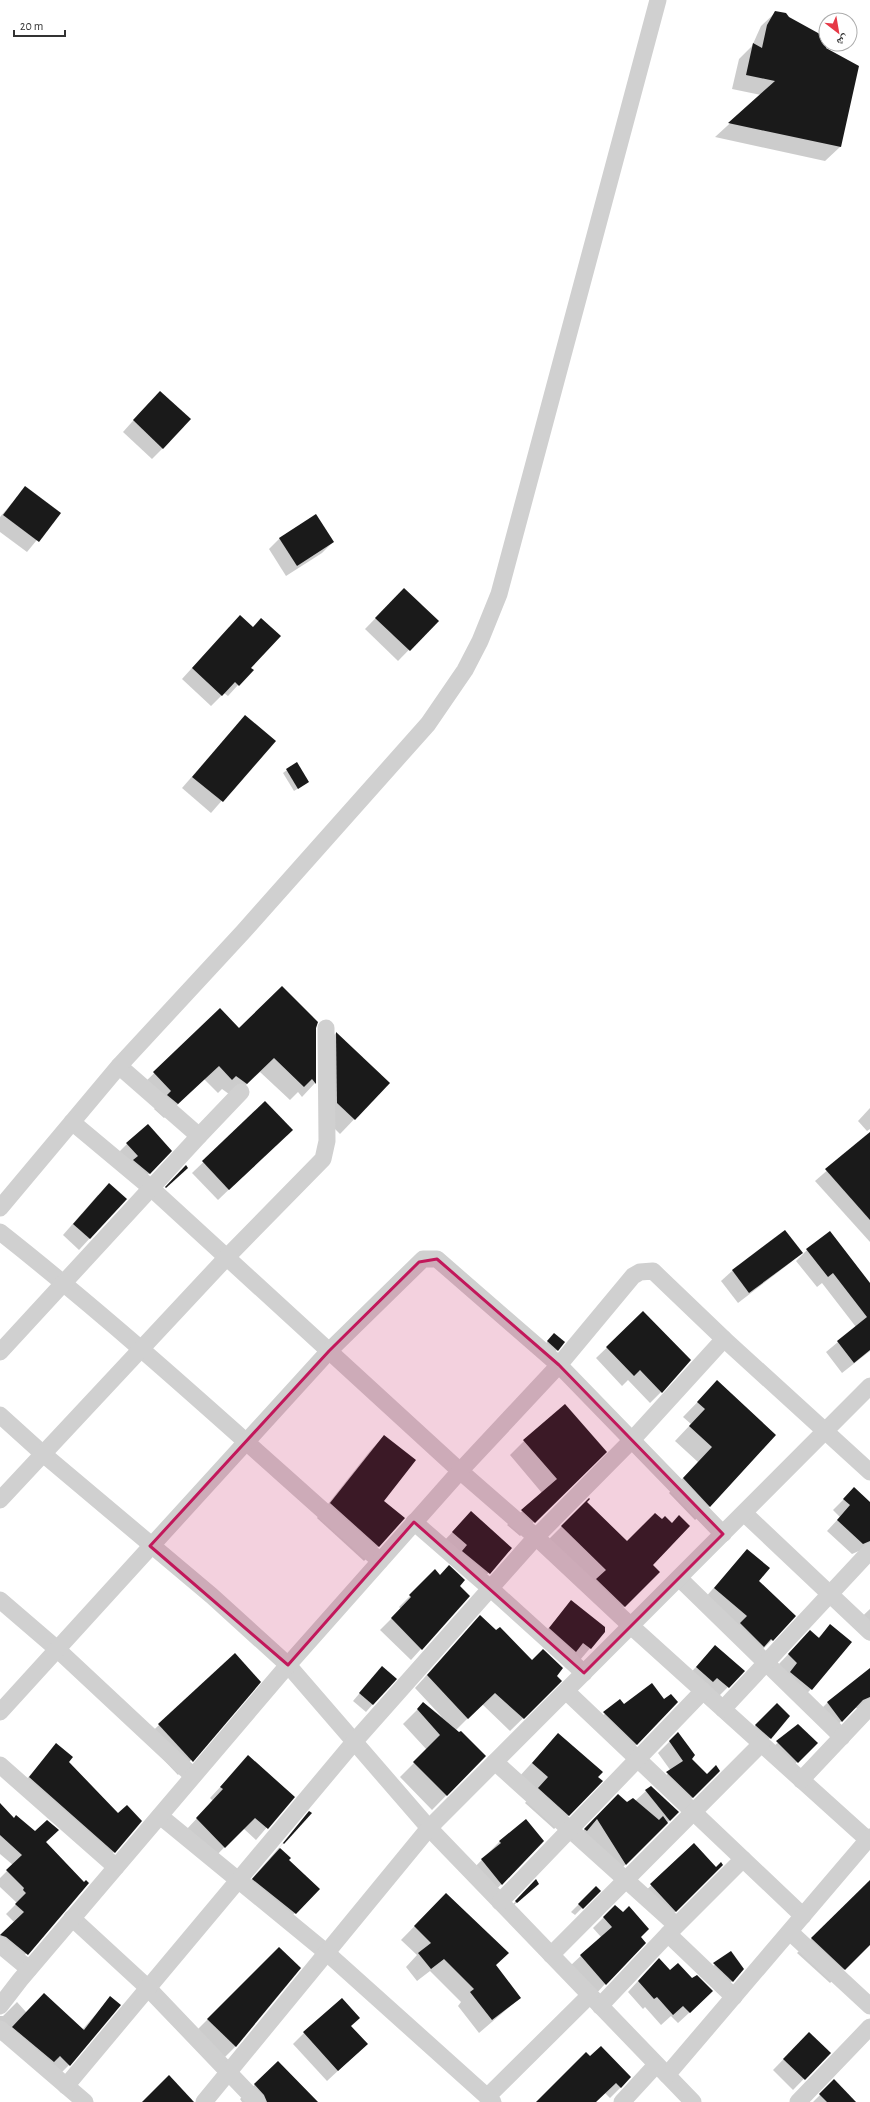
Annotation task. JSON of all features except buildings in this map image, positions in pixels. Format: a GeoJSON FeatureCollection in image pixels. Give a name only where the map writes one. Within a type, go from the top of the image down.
{"type":"FeatureCollection","features":[{"type":"Feature","properties":{"kind":"street"},"geometry":{"type":"LineString","coordinates":[[0,1208],[119,1066],[244,932],[428,724],[465,670],[480,641],[499,594],[658,0]]}},
{"type":"Feature","properties":{"kind":"street"},"geometry":{"type":"LineString","coordinates":[[0,1500],[42,1453],[142,1349],[227,1257],[323,1159],[327,1141],[326,1028]]}},
{"type":"Feature","properties":{"kind":"street"},"geometry":{"type":"LineString","coordinates":[[119,1066],[199,1136]]}},
{"type":"Feature","properties":{"kind":"street"},"geometry":{"type":"LineString","coordinates":[[0,1352],[241,1092]]}},
{"type":"Feature","properties":{"kind":"street"},"geometry":{"type":"LineString","coordinates":[[72,1122],[151,1188],[460,1471],[536,1537],[761,1744],[869,1838],[734,1997],[662,2070],[622,2102]]}},
{"type":"Feature","properties":{"kind":"street"},"geometry":{"type":"LineString","coordinates":[[0,1232],[64,1282],[142,1349],[380,1561]]}},
{"type":"Feature","properties":{"kind":"street"},"geometry":{"type":"LineString","coordinates":[[0,1712],[329,1351],[419,1262],[428,1258],[437,1259],[559,1365],[723,1534]]}},
{"type":"Feature","properties":{"kind":"street"},"geometry":{"type":"LineString","coordinates":[[0,2006],[72,1918],[288,1665],[460,1471],[559,1365],[633,1276],[647,1270],[653,1271],[724,1339],[826,1430],[870,1472]]}},
{"type":"Feature","properties":{"kind":"street"},"geometry":{"type":"LineString","coordinates":[[66,2086],[147,1987],[354,1742],[536,1537],[632,1440],[724,1339]]}},
{"type":"Feature","properties":{"kind":"street"},"geometry":{"type":"LineString","coordinates":[[204,2102],[429,1828],[870,1386]]}},
{"type":"Feature","properties":{"kind":"street"},"geometry":{"type":"LineString","coordinates":[[0,1415],[150,1546],[212,1596],[288,1665],[429,1828],[693,2102]]}},
{"type":"Feature","properties":{"kind":"street"},"geometry":{"type":"LineString","coordinates":[[744,1513],[870,1632]]}},
{"type":"Feature","properties":{"kind":"street"},"geometry":{"type":"LineString","coordinates":[[414,1522],[584,1673]]}},
{"type":"Feature","properties":{"kind":"street"},"geometry":{"type":"LineString","coordinates":[[723,1709],[870,1550]]}},
{"type":"Feature","properties":{"kind":"street"},"geometry":{"type":"LineString","coordinates":[[679,1578],[842,1737]]}},
{"type":"Feature","properties":{"kind":"street"},"geometry":{"type":"LineString","coordinates":[[0,1600],[57,1649],[193,1776]]}},
{"type":"Feature","properties":{"kind":"street"},"geometry":{"type":"LineString","coordinates":[[566,1691],[803,1916]]}},
{"type":"Feature","properties":{"kind":"street"},"geometry":{"type":"LineString","coordinates":[[500,1902],[703,1691]]}},
{"type":"Feature","properties":{"kind":"street"},"geometry":{"type":"LineString","coordinates":[[801,1780],[870,1707]]}},
{"type":"Feature","properties":{"kind":"street"},"geometry":{"type":"LineString","coordinates":[[551,1955],[761,1744]]}},
{"type":"Feature","properties":{"kind":"street"},"geometry":{"type":"LineString","coordinates":[[495,1762],[626,1880],[734,1997]]}},
{"type":"Feature","properties":{"kind":"street"},"geometry":{"type":"LineString","coordinates":[[0,1765],[116,1867]]}},
{"type":"Feature","properties":{"kind":"street"},"geometry":{"type":"LineString","coordinates":[[160,1816],[327,1953],[490,2099],[672,1930],[743,1859]]}},
{"type":"Feature","properties":{"kind":"street"},"geometry":{"type":"LineString","coordinates":[[72,1918],[147,1987],[257,2102]]}},
{"type":"Feature","properties":{"kind":"street"},"geometry":{"type":"LineString","coordinates":[[790,1932],[870,2006]]}},
{"type":"Feature","properties":{"kind":"street"},"geometry":{"type":"LineString","coordinates":[[0,1945],[29,1969]]}},
{"type":"Feature","properties":{"kind":"street"},"geometry":{"type":"LineString","coordinates":[[798,2102],[870,2027]]}},
{"type":"Feature","properties":{"kind":"street"},"geometry":{"type":"LineString","coordinates":[[0,2029],[85,2102]]}},
{"type":"Feature","properties":{"kind":"highlighted area"},"geometry":{"type":"Polygon","coordinates":[[[437,1259],[559,1365],[723,1534],[584,1673],[414,1522],[288,1665],[150,1546],[329,1351],[419,1262],[437,1259]]]}}]}
